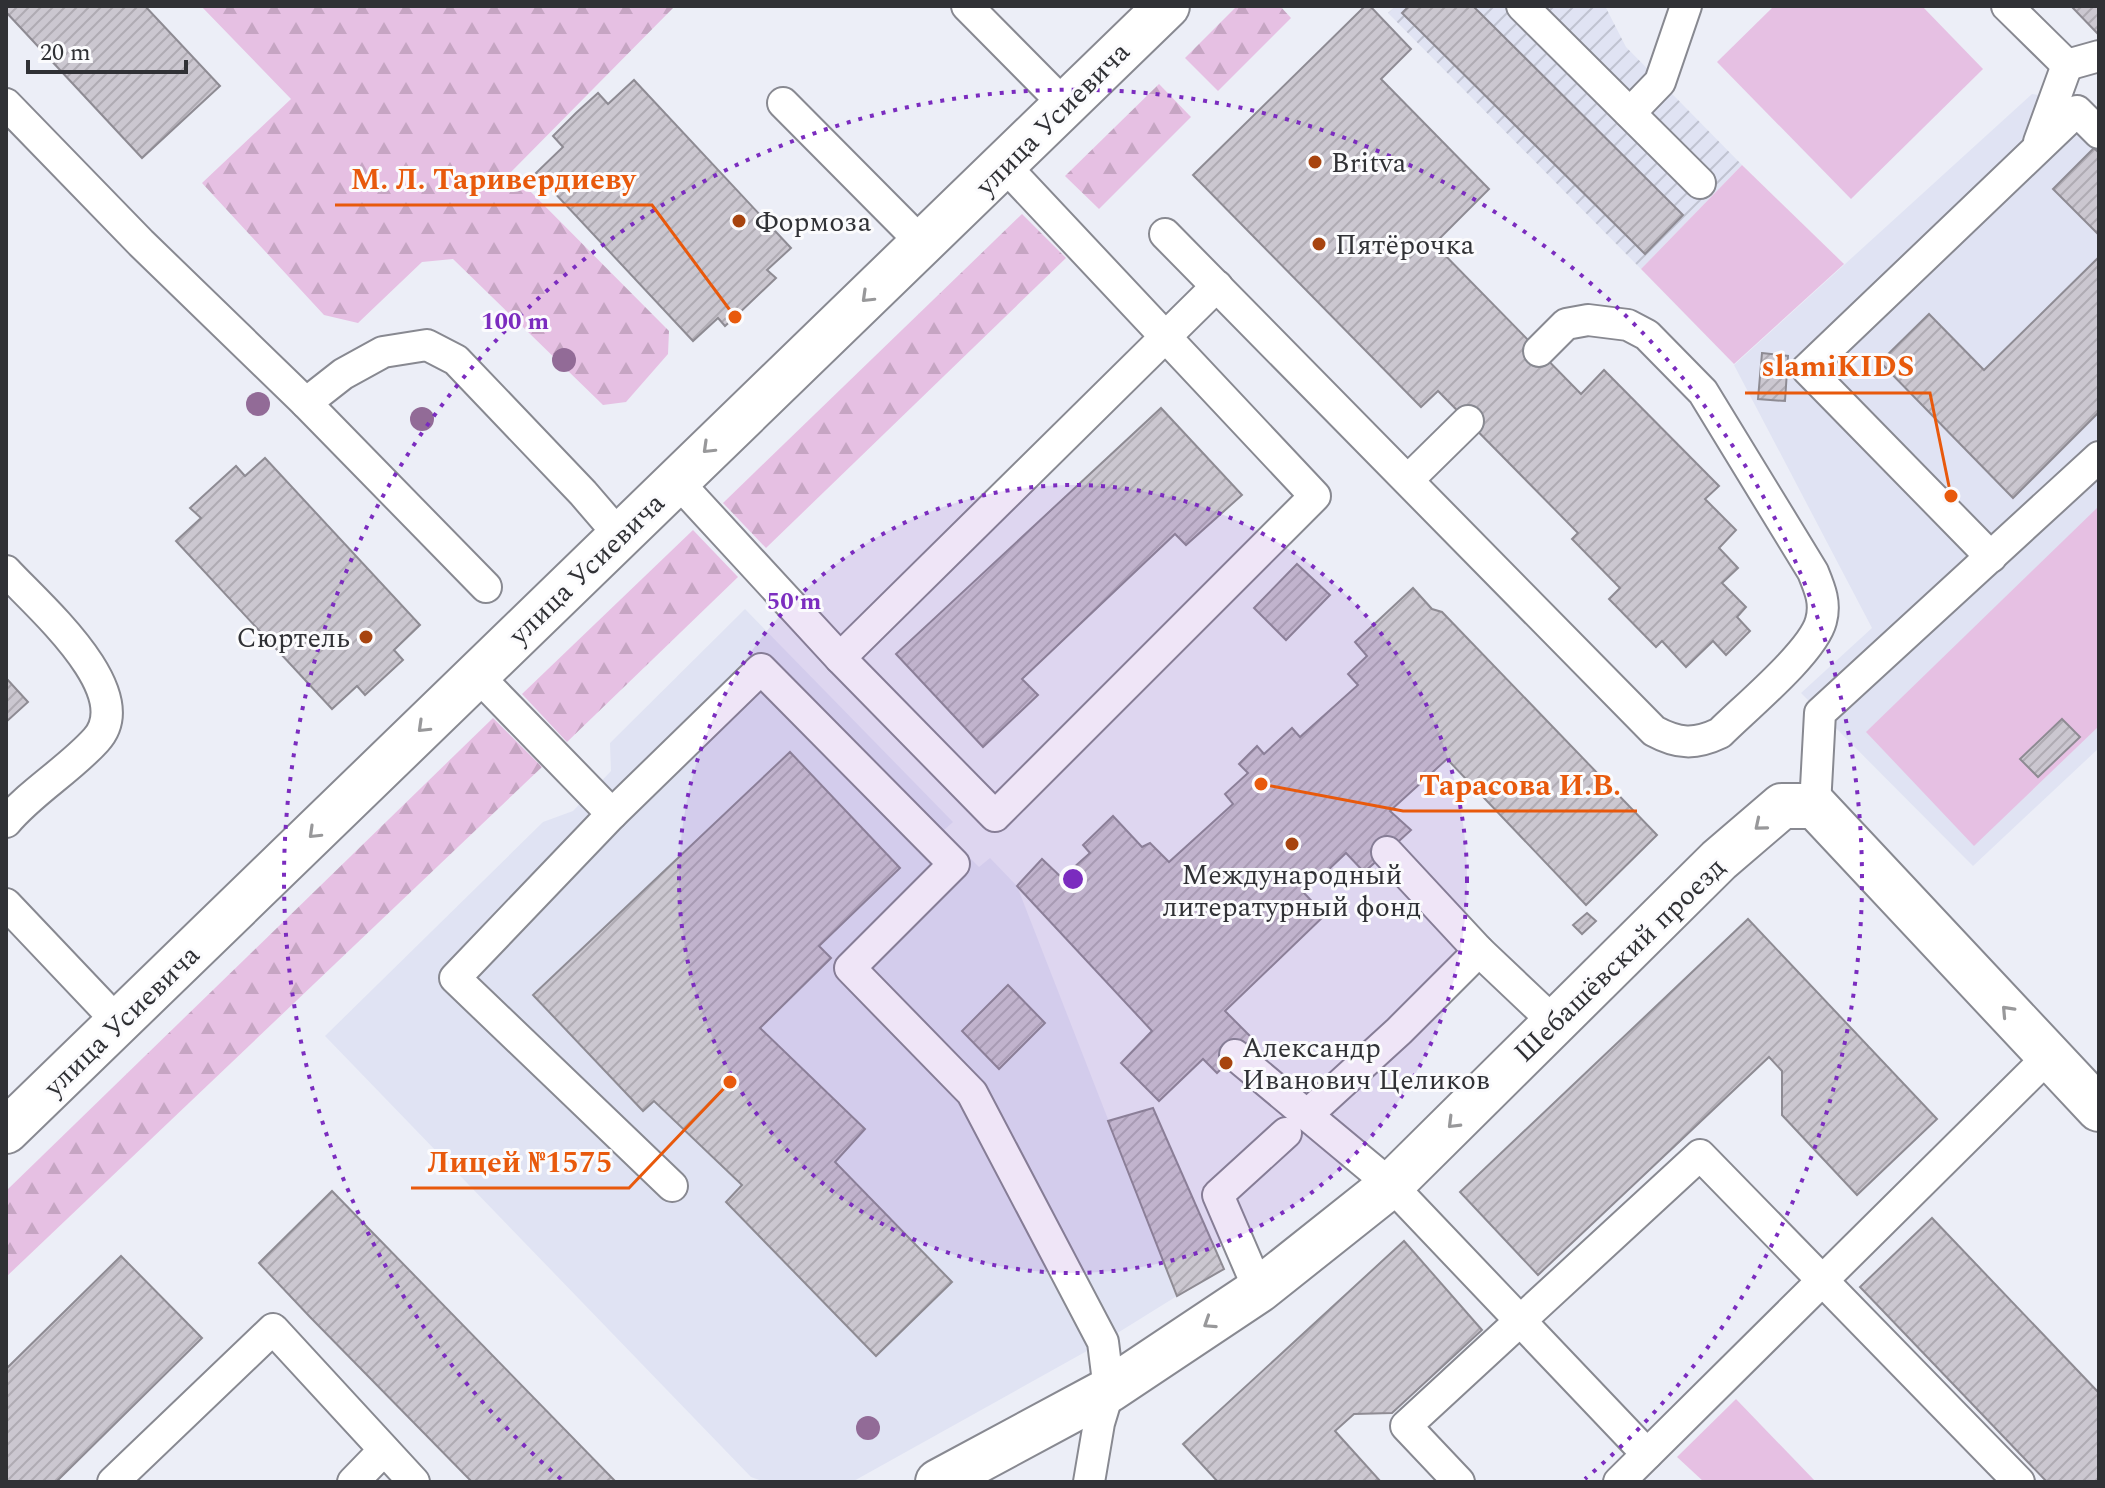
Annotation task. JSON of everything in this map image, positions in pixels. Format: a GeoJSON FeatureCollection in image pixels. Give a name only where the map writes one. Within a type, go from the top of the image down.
{"type":"FeatureCollection","features":[{"type":"Feature","properties":{"kind":"street","name":"улица Усиевича"},"geometry":{"type":"LineString","coordinates":[[6,1131],[1167,6]]}},
{"type":"Feature","properties":{"kind":"street","name":"Шебашёвский проезд"},"geometry":{"type":"LineString","coordinates":[[938,1482],[1109,1390],[1259,1290],[1391,1185],[1719,860],[1782,806],[1815,806]]}},
{"type":"Feature","properties":{"kind":"street"},"geometry":{"type":"LineString","coordinates":[[1815,806],[2099,1109]]}},
{"type":"Feature","properties":{"kind":"lane"},"geometry":{"type":"LineString","coordinates":[[967,6],[1066,106]]}},
{"type":"Feature","properties":{"kind":"lane"},"geometry":{"type":"LineString","coordinates":[[1522,6],[1700,183]]}},
{"type":"Feature","properties":{"kind":"lane"},"geometry":{"type":"LineString","coordinates":[[1630,113],[1660,82],[1686,6]]}},
{"type":"Feature","properties":{"kind":"lane"},"geometry":{"type":"LineString","coordinates":[[2007,6],[2067,65]]}},
{"type":"Feature","properties":{"kind":"lane"},"geometry":{"type":"LineString","coordinates":[[2067,65],[2099,56]]}},
{"type":"Feature","properties":{"kind":"lane"},"geometry":{"type":"LineString","coordinates":[[2038,148],[2067,65]]}},
{"type":"Feature","properties":{"kind":"lane"},"geometry":{"type":"LineString","coordinates":[[783,103],[923,244]]}},
{"type":"Feature","properties":{"kind":"lane"},"geometry":{"type":"LineString","coordinates":[[6,104],[486,587]]}},
{"type":"Feature","properties":{"kind":"lane"},"geometry":{"type":"LineString","coordinates":[[1991,557],[1807,369],[2077,111],[2099,133]]}},
{"type":"Feature","properties":{"kind":"lane"},"geometry":{"type":"LineString","coordinates":[[676,480],[840,658],[995,816],[1315,496],[1004,165]]}},
{"type":"Feature","properties":{"kind":"lane"},"geometry":{"type":"LineString","coordinates":[[1165,234],[1654,731],[1671,740],[1687,743],[1703,741],[1720,733],[1810,644],[1821,624],[1824,607],[1822,592],[1813,572],[1703,392],[1647,335],[1628,325],[1588,320],[1566,324],[1539,351]]}},
{"type":"Feature","properties":{"kind":"lane"},"geometry":{"type":"LineString","coordinates":[[840,658],[1217,286]]}},
{"type":"Feature","properties":{"kind":"lane"},"geometry":{"type":"LineString","coordinates":[[306,403],[343,374],[383,352],[427,345],[456,360],[620,536]]}},
{"type":"Feature","properties":{"kind":"lane"},"geometry":{"type":"LineString","coordinates":[[1408,480],[1468,421]]}},
{"type":"Feature","properties":{"kind":"lane"},"geometry":{"type":"LineString","coordinates":[[1815,806],[1820,713],[2099,457]]}},
{"type":"Feature","properties":{"kind":"lane"},"geometry":{"type":"LineString","coordinates":[[6,571],[96,673],[109,709],[99,738],[6,822]]}},
{"type":"Feature","properties":{"kind":"lane"},"geometry":{"type":"LineString","coordinates":[[672,1186],[455,978],[612,814],[761,669],[954,864],[850,968],[972,1093],[1103,1342],[1109,1390],[1099,1423],[1089,1482]]}},
{"type":"Feature","properties":{"kind":"lane"},"geometry":{"type":"LineString","coordinates":[[477,675],[612,814]]}},
{"type":"Feature","properties":{"kind":"lane"},"geometry":{"type":"LineString","coordinates":[[1387,852],[1479,951],[1554,1022]]}},
{"type":"Feature","properties":{"kind":"lane"},"geometry":{"type":"LineString","coordinates":[[6,904],[118,1022]]}},
{"type":"Feature","properties":{"kind":"lane"},"geometry":{"type":"LineString","coordinates":[[1259,1290],[1218,1195],[1399,1031],[1479,951]]}},
{"type":"Feature","properties":{"kind":"lane"},"geometry":{"type":"LineString","coordinates":[[1235,1055],[1296,1124],[1391,1185],[1647,1454]]}},
{"type":"Feature","properties":{"kind":"lane"},"geometry":{"type":"LineString","coordinates":[[1619,1482],[2049,1056]]}},
{"type":"Feature","properties":{"kind":"lane"},"geometry":{"type":"LineString","coordinates":[[1459,1482],[1406,1426],[1700,1155],[2015,1480]]}},
{"type":"Feature","properties":{"kind":"lane"},"geometry":{"type":"LineString","coordinates":[[113,1482],[273,1329],[414,1482]]}},
{"type":"Feature","properties":{"kind":"lane"},"geometry":{"type":"LineString","coordinates":[[353,1482],[384,1450]]}},
{"type":"Feature","properties":{"kind":"shaded area"},"geometry":{"type":"Polygon","coordinates":[[[1396,6],[1605,6],[1626,47],[1742,165],[1641,269],[1388,13],[1396,6]]]}},
{"type":"Feature","properties":{"kind":"shaded area"},"geometry":{"type":"Polygon","coordinates":[[[2032,94],[2089,102],[2099,112],[2099,748],[1973,866],[1801,693],[1872,628],[1734,365],[2032,94]]]}},
{"type":"Feature","properties":{"kind":"shaded area"},"geometry":{"type":"Polygon","coordinates":[[[745,609],[953,822],[943,831],[979,867],[990,858],[1017,886],[1177,1296],[1103,1342],[852,1482],[765,1482],[751,1477],[325,1036],[543,822],[573,811],[611,771],[610,743],[745,609]]]}},
{"type":"Feature","properties":{"kind":"green space"},"geometry":{"type":"Polygon","coordinates":[[[201,6],[675,6],[511,172],[669,331],[668,354],[626,402],[603,405],[453,259],[422,262],[358,323],[324,315],[202,183],[291,99],[201,6]]]}},
{"type":"Feature","properties":{"kind":"green space"},"geometry":{"type":"Polygon","coordinates":[[[1237,6],[1280,6],[1291,18],[1218,91],[1185,58],[1237,6]]]}},
{"type":"Feature","properties":{"kind":"green space"},"geometry":{"type":"Polygon","coordinates":[[[1774,6],[1922,6],[1983,69],[1851,199],[1717,62],[1774,6]]]}},
{"type":"Feature","properties":{"kind":"green space"},"geometry":{"type":"Polygon","coordinates":[[[1159,84],[1191,117],[1099,209],[1065,176],[1159,84]]]}},
{"type":"Feature","properties":{"kind":"green space"},"geometry":{"type":"Polygon","coordinates":[[[1742,165],[1844,264],[1734,364],[1641,269],[1742,165]]]}},
{"type":"Feature","properties":{"kind":"green space"},"geometry":{"type":"Polygon","coordinates":[[[1022,214],[1066,258],[766,548],[723,503],[1022,214]]]}},
{"type":"Feature","properties":{"kind":"green space"},"geometry":{"type":"Polygon","coordinates":[[[2099,506],[2099,726],[1974,846],[1866,732],[2099,506]]]}},
{"type":"Feature","properties":{"kind":"green space"},"geometry":{"type":"Polygon","coordinates":[[[693,530],[738,577],[567,742],[522,694],[693,530]]]}},
{"type":"Feature","properties":{"kind":"green space"},"geometry":{"type":"Polygon","coordinates":[[[493,718],[542,767],[6,1277],[6,1191],[493,718]]]}},
{"type":"Feature","properties":{"kind":"green space"},"geometry":{"type":"Polygon","coordinates":[[[1736,1399],[1816,1482],[1704,1482],[1677,1457],[1736,1399]]]}},
{"type":"Feature","properties":{"kind":"building"},"geometry":{"type":"Polygon","coordinates":[[[6,6],[145,6],[220,86],[142,158],[6,12],[6,6]]]}},
{"type":"Feature","properties":{"kind":"building"},"geometry":{"type":"Polygon","coordinates":[[[1365,6],[1370,6],[1411,49],[1381,79],[1489,189],[1434,244],[1581,394],[1604,370],[1719,486],[1705,499],[1736,530],[1719,548],[1738,568],[1722,583],[1746,607],[1737,617],[1750,631],[1726,655],[1713,641],[1686,667],[1662,641],[1656,647],[1609,599],[1620,588],[1572,539],[1578,533],[1438,391],[1421,407],[1193,175],[1365,6]]]}},
{"type":"Feature","properties":{"kind":"building"},"geometry":{"type":"Polygon","coordinates":[[[1409,6],[1473,6],[1683,215],[1645,254],[1402,13],[1409,6]]]}},
{"type":"Feature","properties":{"kind":"building"},"geometry":{"type":"Polygon","coordinates":[[[2071,6],[2099,6],[2098,34],[2071,6]]]}},
{"type":"Feature","properties":{"kind":"building"},"geometry":{"type":"Polygon","coordinates":[[[634,80],[791,248],[767,270],[776,278],[735,317],[725,326],[718,318],[693,341],[536,173],[563,147],[553,136],[576,113],[598,93],[608,104],[634,80]]]}},
{"type":"Feature","properties":{"kind":"building"},"geometry":{"type":"Polygon","coordinates":[[[2094,148],[2099,153],[2099,235],[2053,189],[2094,148]]]}},
{"type":"Feature","properties":{"kind":"building"},"geometry":{"type":"Polygon","coordinates":[[[2099,257],[2099,412],[2013,498],[1880,362],[1929,314],[1984,370],[2099,257]]]}},
{"type":"Feature","properties":{"kind":"building"},"geometry":{"type":"Polygon","coordinates":[[[1762,353],[1788,356],[1785,401],[1758,399],[1762,353]]]}},
{"type":"Feature","properties":{"kind":"building"},"geometry":{"type":"Polygon","coordinates":[[[1161,408],[1242,495],[1186,545],[1175,534],[1022,679],[1038,695],[983,747],[896,654],[1161,408]]]}},
{"type":"Feature","properties":{"kind":"building"},"geometry":{"type":"Polygon","coordinates":[[[265,458],[420,625],[394,650],[403,660],[365,695],[357,686],[332,709],[176,541],[201,518],[190,508],[236,466],[245,476],[265,458]]]}},
{"type":"Feature","properties":{"kind":"building"},"geometry":{"type":"Polygon","coordinates":[[[1297,564],[1330,595],[1286,640],[1254,608],[1297,564]]]}},
{"type":"Feature","properties":{"kind":"building","name":"Международный литературный фонд"},"geometry":{"type":"Polygon","coordinates":[[[1413,588],[1432,609],[1442,612],[1657,835],[1586,905],[1447,759],[1390,811],[1411,830],[1364,872],[1346,853],[1304,893],[1325,915],[1225,1011],[1252,1038],[1217,1073],[1203,1059],[1159,1101],[1121,1063],[1152,1031],[1017,886],[1042,859],[1062,878],[1090,853],[1083,845],[1113,816],[1142,847],[1150,843],[1169,862],[1233,804],[1225,794],[1248,773],[1239,764],[1257,746],[1264,754],[1292,728],[1300,737],[1358,685],[1348,674],[1367,656],[1355,642],[1413,588]]]}},
{"type":"Feature","properties":{"kind":"building"},"geometry":{"type":"Polygon","coordinates":[[[6,678],[28,702],[6,722],[6,678]]]}},
{"type":"Feature","properties":{"kind":"building"},"geometry":{"type":"Polygon","coordinates":[[[2062,719],[2080,737],[2038,777],[2020,759],[2062,719]]]}},
{"type":"Feature","properties":{"kind":"building"},"geometry":{"type":"Polygon","coordinates":[[[790,752],[900,868],[819,946],[831,958],[760,1028],[865,1129],[835,1162],[952,1282],[876,1356],[726,1202],[742,1185],[654,1101],[643,1111],[533,995],[790,752]]]}},
{"type":"Feature","properties":{"kind":"building"},"geometry":{"type":"Polygon","coordinates":[[[1587,913],[1596,921],[1582,934],[1573,925],[1587,913]]]}},
{"type":"Feature","properties":{"kind":"building"},"geometry":{"type":"Polygon","coordinates":[[[1748,919],[1937,1119],[1857,1195],[1782,1115],[1782,1071],[1769,1057],[1538,1275],[1460,1192],[1748,919]]]}},
{"type":"Feature","properties":{"kind":"building"},"geometry":{"type":"Polygon","coordinates":[[[1008,985],[1045,1023],[999,1069],[962,1031],[1008,985]]]}},
{"type":"Feature","properties":{"kind":"building"},"geometry":{"type":"Polygon","coordinates":[[[1153,1108],[1224,1269],[1177,1296],[1108,1121],[1153,1108]]]}},
{"type":"Feature","properties":{"kind":"building"},"geometry":{"type":"Polygon","coordinates":[[[332,1191],[616,1482],[472,1482],[310,1317],[259,1263],[332,1191]]]}},
{"type":"Feature","properties":{"kind":"building"},"geometry":{"type":"Polygon","coordinates":[[[1932,1218],[2099,1393],[2099,1482],[2047,1482],[1860,1287],[1932,1218]]]}},
{"type":"Feature","properties":{"kind":"building"},"geometry":{"type":"Polygon","coordinates":[[[1404,1241],[1482,1330],[1392,1413],[1354,1414],[1335,1431],[1381,1482],[1218,1482],[1183,1444],[1404,1241]]]}},
{"type":"Feature","properties":{"kind":"building"},"geometry":{"type":"Polygon","coordinates":[[[121,1256],[202,1338],[56,1482],[6,1482],[6,1369],[121,1256]]]}},
{"type":"Feature","properties":{"kind":"place","name":"Britva"},"geometry":{"type":"Point","coordinates":[1315,162]}},
{"type":"Feature","properties":{"kind":"place","name":"Формоза"},"geometry":{"type":"Point","coordinates":[739,221]}},
{"type":"Feature","properties":{"kind":"place","name":"Пятёрочка"},"geometry":{"type":"Point","coordinates":[1319,244]}},
{"type":"Feature","properties":{"kind":"place","name":"М. Л. Таривердиеву"},"geometry":{"type":"Point","coordinates":[735,317]}},
{"type":"Feature","properties":{"kind":"place","name":"slamiKIDS"},"geometry":{"type":"Point","coordinates":[1951,496]}},
{"type":"Feature","properties":{"kind":"place","name":"Сюртель"},"geometry":{"type":"Point","coordinates":[366,637]}},
{"type":"Feature","properties":{"kind":"place","name":"Тарасова И.В."},"geometry":{"type":"Point","coordinates":[1261,784]}},
{"type":"Feature","properties":{"kind":"place","name":"Международный литературный фонд"},"geometry":{"type":"Point","coordinates":[1292,844]}},
{"type":"Feature","properties":{"kind":"place","name":"Александр Иванович Целиков"},"geometry":{"type":"Point","coordinates":[1226,1063]}},
{"type":"Feature","properties":{"kind":"place","name":"Лицей №1575"},"geometry":{"type":"Point","coordinates":[730,1082]}}]}
